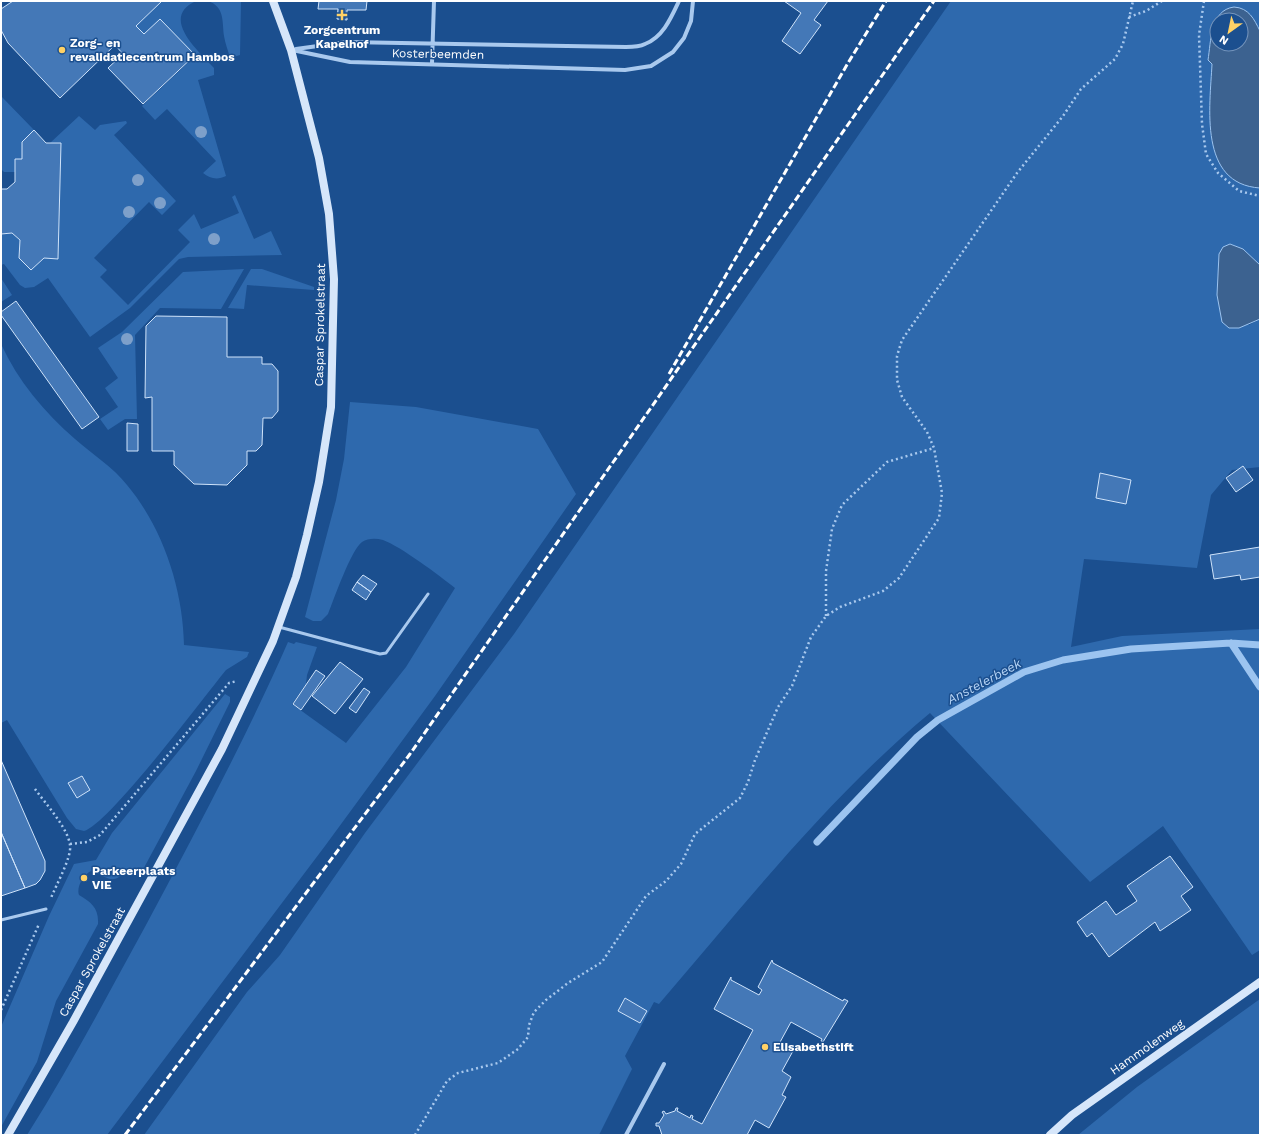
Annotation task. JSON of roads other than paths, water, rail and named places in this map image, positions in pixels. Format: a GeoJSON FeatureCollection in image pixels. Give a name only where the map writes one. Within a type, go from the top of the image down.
{"type":"FeatureCollection","features":[{"type":"Feature","properties":{"kind":"main road","name":"Caspar Sprokelstraat"},"geometry":{"type":"LineString","coordinates":[[8,1135],[146,890],[222,749],[258,674],[279,627],[296,577],[319,482],[331,407],[335,297],[329,214],[317,150],[291,50],[273,1]]}},
{"type":"Feature","properties":{"kind":"main road","name":"Hammolenweg"},"geometry":{"type":"LineString","coordinates":[[1050,1135],[1072,1115],[1260,982]]}},
{"type":"Feature","properties":{"kind":"street"},"geometry":{"type":"LineString","coordinates":[[432,63],[434,1]]}},
{"type":"Feature","properties":{"kind":"street","name":"Kosterbeemden"},"geometry":{"type":"LineString","coordinates":[[291,50],[347,42],[626,47],[645,45],[661,34],[671,19],[679,1]]}},
{"type":"Feature","properties":{"kind":"street","name":"Kosterbeemden"},"geometry":{"type":"LineString","coordinates":[[291,50],[350,62],[432,63],[625,70],[651,66],[673,52],[684,38],[691,21],[693,1]]}},
{"type":"Feature","properties":{"kind":"street"},"geometry":{"type":"LineString","coordinates":[[626,1135],[664,1064]]}},
{"type":"Feature","properties":{"kind":"lane"},"geometry":{"type":"LineString","coordinates":[[279,627],[380,654],[386,652],[428,594]]}},
{"type":"Feature","properties":{"kind":"lane"},"geometry":{"type":"LineString","coordinates":[[1,920],[46,909]]}},
{"type":"Feature","properties":{"kind":"waterway"},"geometry":{"type":"LineString","coordinates":[[1231,643],[1260,687]]}},
{"type":"Feature","properties":{"kind":"waterway","name":"Anstelerbeek"},"geometry":{"type":"LineString","coordinates":[[817,842],[917,737],[938,720],[1024,672],[1063,660],[1131,649],[1231,643],[1260,645]]}},
{"type":"Feature","properties":{"kind":"railway"},"geometry":{"type":"LineString","coordinates":[[669,374],[848,63],[886,1]]}},
{"type":"Feature","properties":{"kind":"railway"},"geometry":{"type":"LineString","coordinates":[[125,1135],[410,754],[934,1]]}},
{"type":"Feature","properties":{"kind":"place","name":"Zorgcentrum Kapelhof"},"geometry":{"type":"Point","coordinates":[342,15]}},
{"type":"Feature","properties":{"kind":"place","name":"Zorg- en revalidatiecentrum Hambos"},"geometry":{"type":"Point","coordinates":[62,50]}},
{"type":"Feature","properties":{"kind":"place","name":"Parkeerplaats VIE"},"geometry":{"type":"Point","coordinates":[84,878]}},
{"type":"Feature","properties":{"kind":"place","name":"Elisabethstift"},"geometry":{"type":"Point","coordinates":[765,1047]}}]}
